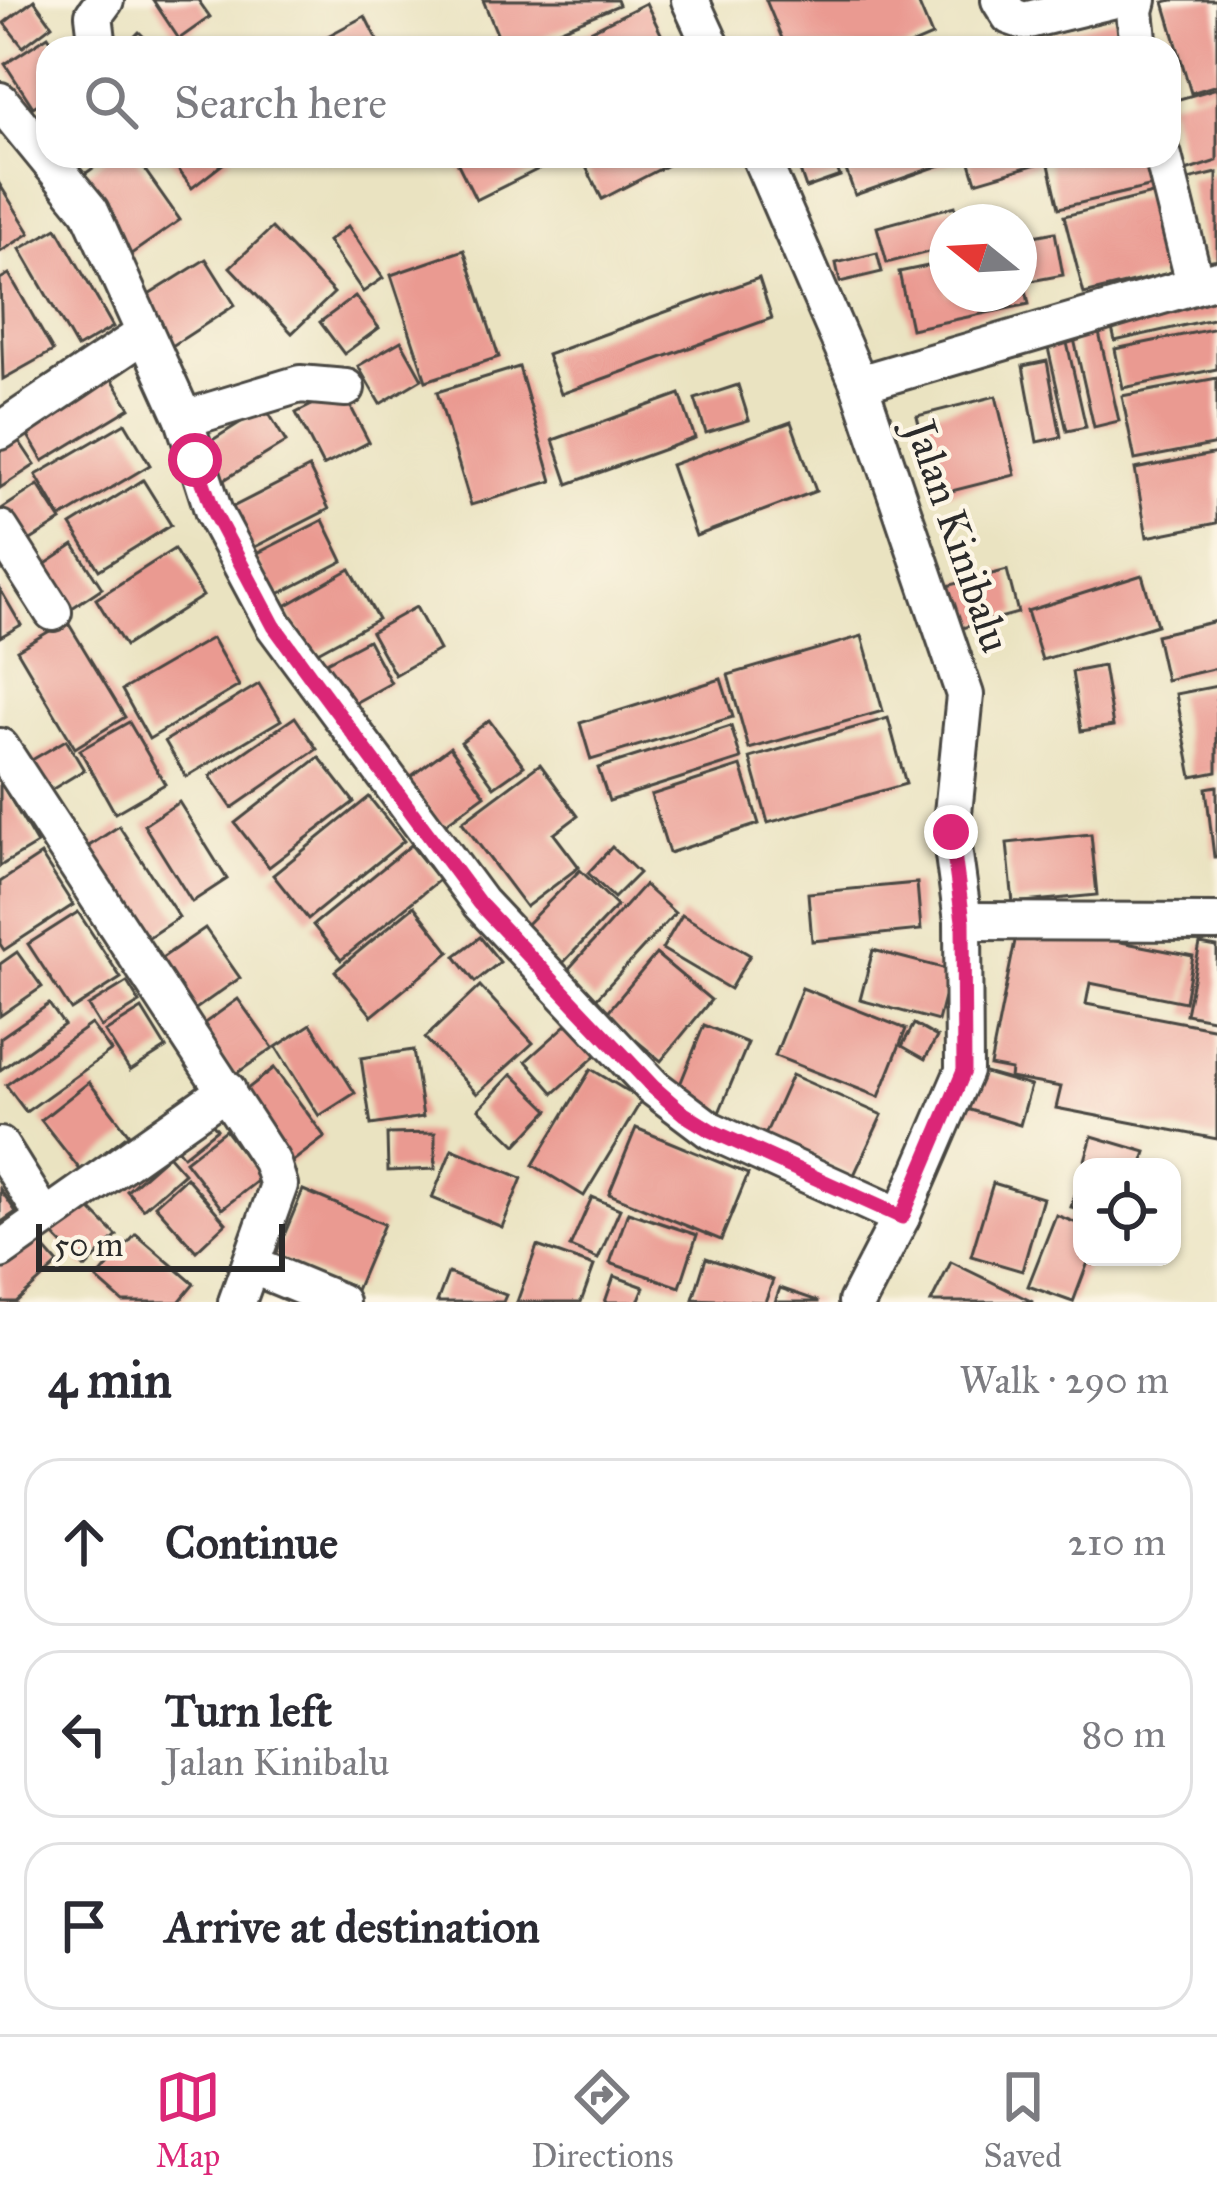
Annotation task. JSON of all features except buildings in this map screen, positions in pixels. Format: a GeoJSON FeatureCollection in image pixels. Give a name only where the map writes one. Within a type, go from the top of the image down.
{"type":"FeatureCollection","features":[{"type":"Feature","properties":{"kind":"street"},"geometry":{"type":"LineString","coordinates":[[97,36],[94,15],[105,0]]}},
{"type":"Feature","properties":{"kind":"street"},"geometry":{"type":"LineString","coordinates":[[690,0],[706,36]]}},
{"type":"Feature","properties":{"kind":"street"},"geometry":{"type":"LineString","coordinates":[[1000,0],[1010,16],[1024,21],[1111,0]]}},
{"type":"Feature","properties":{"kind":"street"},"geometry":{"type":"LineString","coordinates":[[1138,0],[1138,36]]}},
{"type":"Feature","properties":{"kind":"street"},"geometry":{"type":"LineString","coordinates":[[0,101],[36,121]]}},
{"type":"Feature","properties":{"kind":"street"},"geometry":{"type":"LineString","coordinates":[[64,168],[90,211],[184,419],[214,513],[274,626],[479,903],[684,1114],[902,1217]]}},
{"type":"Feature","properties":{"kind":"street","name":"Jalan Kinibalu"},"geometry":{"type":"LineString","coordinates":[[765,168],[859,384],[965,695],[951,832],[963,921],[964,1071],[902,1217],[857,1302]]}},
{"type":"Feature","properties":{"kind":"street"},"geometry":{"type":"LineString","coordinates":[[859,384],[1206,282],[1167,168]]}},
{"type":"Feature","properties":{"kind":"street"},"geometry":{"type":"LineString","coordinates":[[0,431],[144,334]]}},
{"type":"Feature","properties":{"kind":"street"},"geometry":{"type":"LineString","coordinates":[[184,419],[300,384],[346,388]]}},
{"type":"Feature","properties":{"kind":"street"},"geometry":{"type":"LineString","coordinates":[[0,529],[52,612]]}},
{"type":"Feature","properties":{"kind":"street"},"geometry":{"type":"LineString","coordinates":[[0,747],[272,1161],[279,1185],[237,1302]]}},
{"type":"Feature","properties":{"kind":"street"},"geometry":{"type":"LineString","coordinates":[[963,921],[1217,922]]}},
{"type":"Feature","properties":{"kind":"street"},"geometry":{"type":"LineString","coordinates":[[0,1250],[227,1090]]}},
{"type":"Feature","properties":{"kind":"street"},"geometry":{"type":"LineString","coordinates":[[0,1146],[45,1218]]}},
{"type":"Feature","properties":{"kind":"street"},"geometry":{"type":"LineString","coordinates":[[250,1265],[340,1302]]}},
{"type":"Feature","properties":{"kind":"route"},"geometry":{"type":"LineString","coordinates":[[195,460],[214,513],[274,626],[479,903],[684,1114],[902,1217],[964,1071],[963,921],[951,832]]}}]}
